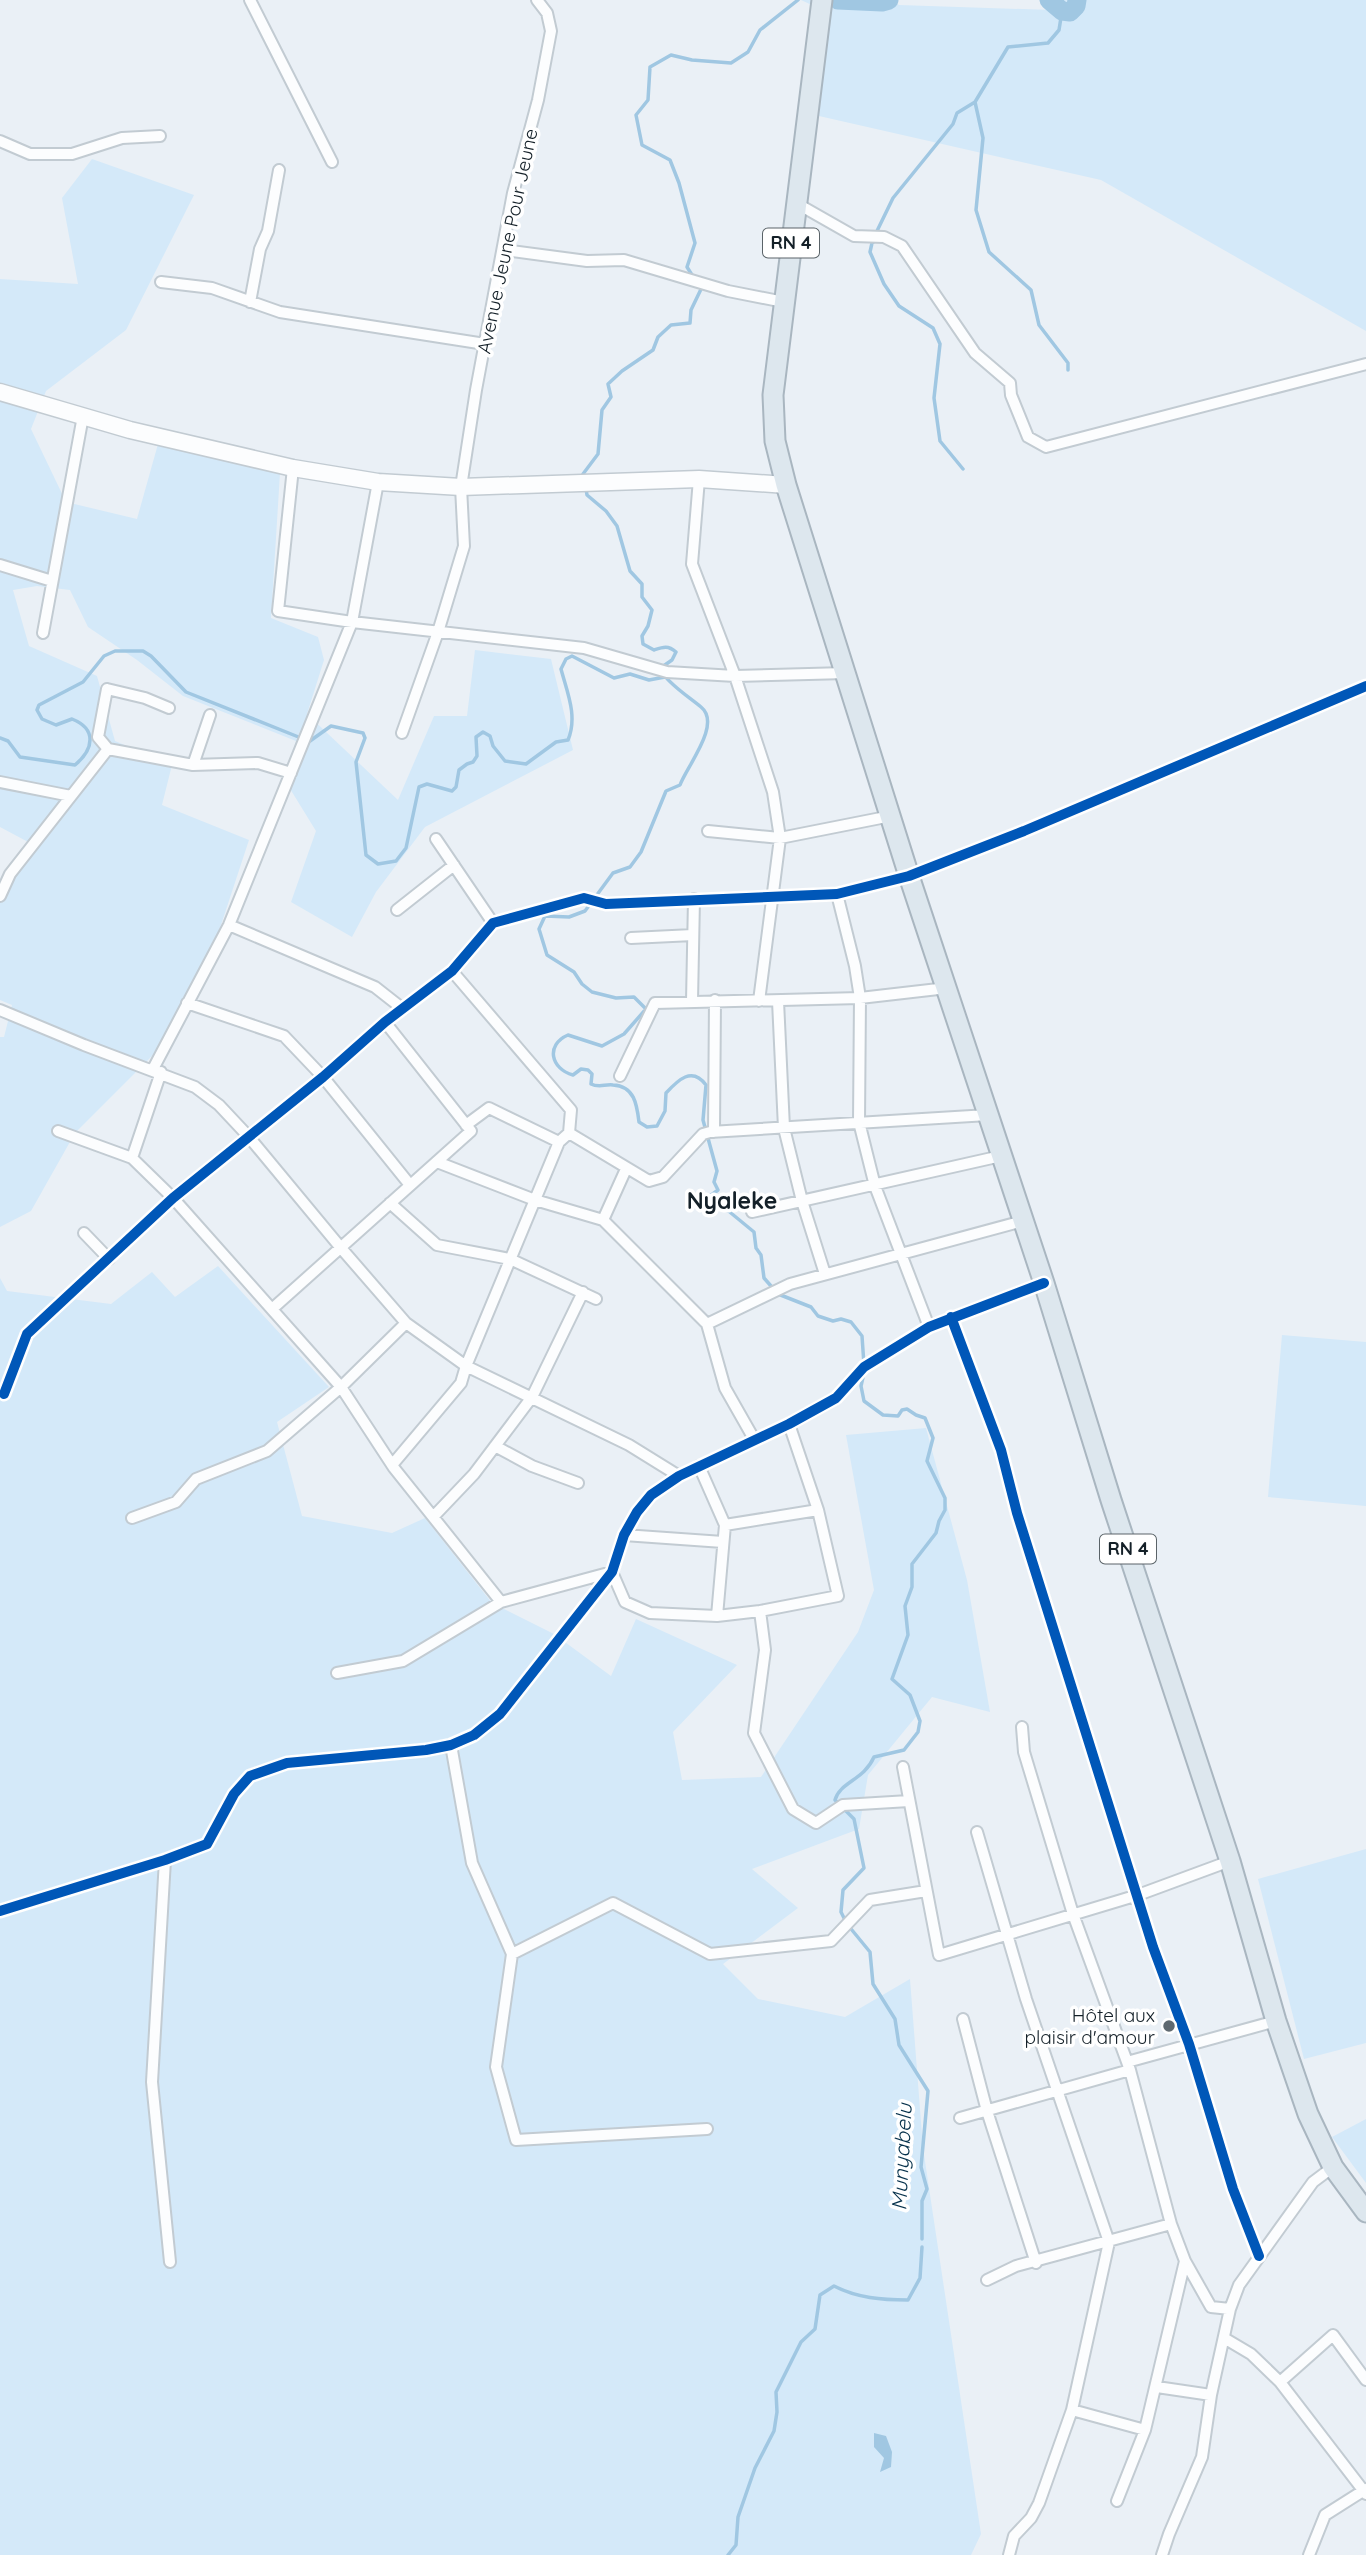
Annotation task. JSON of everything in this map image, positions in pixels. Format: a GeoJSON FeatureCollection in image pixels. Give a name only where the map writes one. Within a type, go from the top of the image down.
{"type":"FeatureCollection","features":[{"type":"Feature","properties":{"kind":"highway","name":"RN 4"},"geometry":{"type":"LineString","coordinates":[[822,0],[773,395],[775,441],[786,485],[909,876],[1044,1283],[1111,1500],[1230,1861],[1276,2021],[1308,2114],[1333,2166],[1366,2212]]}},
{"type":"Feature","properties":{"kind":"street"},"geometry":{"type":"LineString","coordinates":[[250,0],[332,162]]}},
{"type":"Feature","properties":{"kind":"street","name":"Avenue Jeune Pour Jeune"},"geometry":{"type":"LineString","coordinates":[[402,733],[438,632],[464,546],[461,487],[476,390],[513,193],[538,100],[551,31],[547,13],[537,0]]}},
{"type":"Feature","properties":{"kind":"street"},"geometry":{"type":"LineString","coordinates":[[0,141],[30,154],[72,154],[122,138],[160,136]]}},
{"type":"Feature","properties":{"kind":"street"},"geometry":{"type":"LineString","coordinates":[[250,302],[260,249],[268,231],[279,170]]}},
{"type":"Feature","properties":{"kind":"street"},"geometry":{"type":"LineString","coordinates":[[796,203],[854,236],[884,237],[902,246],[975,353],[1010,383],[1011,394],[1028,437],[1046,447],[1366,364]]}},
{"type":"Feature","properties":{"kind":"street"},"geometry":{"type":"LineString","coordinates":[[504,250],[587,261],[624,260],[728,291],[784,302]]}},
{"type":"Feature","properties":{"kind":"street"},"geometry":{"type":"LineString","coordinates":[[161,282],[212,288],[280,312],[485,344]]}},
{"type":"Feature","properties":{"kind":"street"},"geometry":{"type":"LineString","coordinates":[[0,392],[130,430],[293,468],[378,482],[461,487],[699,479],[786,485]]}},
{"type":"Feature","properties":{"kind":"street"},"geometry":{"type":"LineString","coordinates":[[43,633],[83,416]]}},
{"type":"Feature","properties":{"kind":"street"},"geometry":{"type":"LineString","coordinates":[[293,468],[278,611],[583,648],[663,671],[735,676],[846,673]]}},
{"type":"Feature","properties":{"kind":"street"},"geometry":{"type":"LineString","coordinates":[[699,479],[692,564],[735,676],[773,792],[780,838],[759,1001]]}},
{"type":"Feature","properties":{"kind":"street"},"geometry":{"type":"LineString","coordinates":[[132,1158],[157,1071],[187,1003],[229,925],[352,622],[378,482]]}},
{"type":"Feature","properties":{"kind":"street"},"geometry":{"type":"LineString","coordinates":[[0,565],[52,581]]}},
{"type":"Feature","properties":{"kind":"street"},"geometry":{"type":"LineString","coordinates":[[4,1394],[27,1334],[173,1198],[323,1077],[385,1022],[452,971],[493,923],[584,898],[606,904],[837,894],[909,876],[1024,831],[1366,686]]}},
{"type":"Feature","properties":{"kind":"street"},"geometry":{"type":"LineString","coordinates":[[169,708],[145,698],[107,689],[98,737],[108,749],[193,765],[258,763],[291,773]]}},
{"type":"Feature","properties":{"kind":"street"},"geometry":{"type":"LineString","coordinates":[[193,765],[210,715]]}},
{"type":"Feature","properties":{"kind":"street"},"geometry":{"type":"LineString","coordinates":[[0,897],[10,874],[108,749]]}},
{"type":"Feature","properties":{"kind":"street"},"geometry":{"type":"LineString","coordinates":[[0,782],[71,796]]}},
{"type":"Feature","properties":{"kind":"street"},"geometry":{"type":"LineString","coordinates":[[708,831],[780,838],[891,816]]}},
{"type":"Feature","properties":{"kind":"street"},"geometry":{"type":"LineString","coordinates":[[436,839],[493,923]]}},
{"type":"Feature","properties":{"kind":"street"},"geometry":{"type":"LineString","coordinates":[[397,910],[454,865]]}},
{"type":"Feature","properties":{"kind":"street"},"geometry":{"type":"LineString","coordinates":[[837,894],[860,998],[859,1122],[875,1186],[929,1327]]}},
{"type":"Feature","properties":{"kind":"street"},"geometry":{"type":"LineString","coordinates":[[692,1001],[694,900]]}},
{"type":"Feature","properties":{"kind":"street"},"geometry":{"type":"LineString","coordinates":[[229,925],[375,987],[403,1009]]}},
{"type":"Feature","properties":{"kind":"street"},"geometry":{"type":"LineString","coordinates":[[631,938],[694,935]]}},
{"type":"Feature","properties":{"kind":"street"},"geometry":{"type":"LineString","coordinates":[[392,1465],[461,1383],[559,1142],[569,1133],[571,1110],[452,971]]}},
{"type":"Feature","properties":{"kind":"street"},"geometry":{"type":"LineString","coordinates":[[620,1076],[655,1003],[860,998],[947,988]]}},
{"type":"Feature","properties":{"kind":"street"},"geometry":{"type":"LineString","coordinates":[[709,1133],[715,1000]]}},
{"type":"Feature","properties":{"kind":"street"},"geometry":{"type":"LineString","coordinates":[[778,1001],[784,1128],[802,1201],[825,1274]]}},
{"type":"Feature","properties":{"kind":"street"},"geometry":{"type":"LineString","coordinates":[[187,1003],[284,1036],[323,1077],[410,1185]]}},
{"type":"Feature","properties":{"kind":"street"},"geometry":{"type":"LineString","coordinates":[[0,1010],[195,1087],[219,1105],[249,1137],[407,1323],[466,1366],[629,1445],[678,1476]]}},
{"type":"Feature","properties":{"kind":"street"},"geometry":{"type":"LineString","coordinates":[[272,1309],[471,1131],[385,1022]]}},
{"type":"Feature","properties":{"kind":"street"},"geometry":{"type":"LineString","coordinates":[[466,1125],[489,1108],[559,1142]]}},
{"type":"Feature","properties":{"kind":"street"},"geometry":{"type":"LineString","coordinates":[[569,1133],[649,1181],[663,1177],[709,1133],[988,1115]]}},
{"type":"Feature","properties":{"kind":"street"},"geometry":{"type":"LineString","coordinates":[[58,1131],[132,1158],[173,1198],[341,1387],[392,1465],[501,1602]]}},
{"type":"Feature","properties":{"kind":"street"},"geometry":{"type":"LineString","coordinates":[[752,1212],[1001,1156]]}},
{"type":"Feature","properties":{"kind":"street"},"geometry":{"type":"LineString","coordinates":[[437,1162],[535,1200],[603,1220],[707,1324],[725,1388],[754,1439]]}},
{"type":"Feature","properties":{"kind":"street"},"geometry":{"type":"LineString","coordinates":[[603,1220],[626,1169]]}},
{"type":"Feature","properties":{"kind":"street"},"geometry":{"type":"LineString","coordinates":[[390,1203],[437,1245],[510,1259],[596,1299]]}},
{"type":"Feature","properties":{"kind":"street"},"geometry":{"type":"LineString","coordinates":[[707,1324],[790,1284],[1023,1221]]}},
{"type":"Feature","properties":{"kind":"street"},"geometry":{"type":"LineString","coordinates":[[84,1233],[109,1259]]}},
{"type":"Feature","properties":{"kind":"street"},"geometry":{"type":"LineString","coordinates":[[0,1911],[164,1860],[206,1844],[234,1794],[250,1776],[287,1763],[426,1750],[451,1745],[474,1735],[500,1714],[612,1572],[624,1535],[651,1495],[678,1476],[836,1398],[864,1367],[929,1327],[1044,1283]]}},
{"type":"Feature","properties":{"kind":"street"},"geometry":{"type":"LineString","coordinates":[[434,1516],[474,1474],[532,1397],[583,1293]]}},
{"type":"Feature","properties":{"kind":"street"},"geometry":{"type":"LineString","coordinates":[[951,1317],[1001,1450],[1017,1513],[1153,1947],[1189,2044],[1233,2189],[1259,2256]]}},
{"type":"Feature","properties":{"kind":"street"},"geometry":{"type":"LineString","coordinates":[[132,1518],[176,1502],[196,1479],[267,1451],[341,1387],[407,1323]]}},
{"type":"Feature","properties":{"kind":"street"},"geometry":{"type":"LineString","coordinates":[[612,1572],[625,1602],[650,1613],[717,1616],[838,1596],[818,1510],[789,1423]]}},
{"type":"Feature","properties":{"kind":"street"},"geometry":{"type":"LineString","coordinates":[[495,1446],[532,1466],[578,1483]]}},
{"type":"Feature","properties":{"kind":"street"},"geometry":{"type":"LineString","coordinates":[[699,1466],[725,1525],[717,1616]]}},
{"type":"Feature","properties":{"kind":"street"},"geometry":{"type":"LineString","coordinates":[[725,1525],[818,1510]]}},
{"type":"Feature","properties":{"kind":"street"},"geometry":{"type":"LineString","coordinates":[[624,1535],[723,1542]]}},
{"type":"Feature","properties":{"kind":"street"},"geometry":{"type":"LineString","coordinates":[[337,1673],[403,1661],[501,1602],[612,1572]]}},
{"type":"Feature","properties":{"kind":"street"},"geometry":{"type":"LineString","coordinates":[[760,1611],[765,1650],[754,1733],[793,1809],[816,1823],[840,1806],[909,1801]]}},
{"type":"Feature","properties":{"kind":"street"},"geometry":{"type":"LineString","coordinates":[[1022,1727],[1024,1752],[1073,1914],[1128,2066],[1171,2224],[1185,2261],[1211,2307],[1230,2309]]}},
{"type":"Feature","properties":{"kind":"street"},"geometry":{"type":"LineString","coordinates":[[451,1745],[472,1863],[512,1954],[496,2067],[516,2140],[707,2129]]}},
{"type":"Feature","properties":{"kind":"street"},"geometry":{"type":"LineString","coordinates":[[903,1767],[939,1955],[1138,1895],[1230,1861]]}},
{"type":"Feature","properties":{"kind":"street"},"geometry":{"type":"LineString","coordinates":[[977,1832],[1005,1935],[1109,2242],[1072,2410],[1040,2503],[1031,2518],[1014,2536],[1009,2555]]}},
{"type":"Feature","properties":{"kind":"street"},"geometry":{"type":"LineString","coordinates":[[164,1860],[152,2082],[170,2262]]}},
{"type":"Feature","properties":{"kind":"street"},"geometry":{"type":"LineString","coordinates":[[512,1954],[613,1903],[710,1954],[831,1941],[870,1900],[926,1891]]}},
{"type":"Feature","properties":{"kind":"street"},"geometry":{"type":"LineString","coordinates":[[963,2019],[987,2110],[1036,2263]]}},
{"type":"Feature","properties":{"kind":"street"},"geometry":{"type":"LineString","coordinates":[[960,2118],[1056,2092],[1189,2044],[1276,2021]]}},
{"type":"Feature","properties":{"kind":"street"},"geometry":{"type":"LineString","coordinates":[[1162,2555],[1202,2457],[1211,2395],[1230,2309],[1239,2285],[1313,2182],[1333,2166]]}},
{"type":"Feature","properties":{"kind":"street"},"geometry":{"type":"LineString","coordinates":[[987,2280],[1016,2266],[1036,2263],[1171,2224]]}},
{"type":"Feature","properties":{"kind":"street"},"geometry":{"type":"LineString","coordinates":[[1117,2501],[1145,2430],[1185,2261]]}},
{"type":"Feature","properties":{"kind":"street"},"geometry":{"type":"LineString","coordinates":[[1280,2382],[1333,2335],[1366,2380]]}},
{"type":"Feature","properties":{"kind":"street"},"geometry":{"type":"LineString","coordinates":[[1224,2338],[1251,2354],[1280,2382],[1365,2491],[1325,2515],[1310,2555]]}},
{"type":"Feature","properties":{"kind":"street"},"geometry":{"type":"LineString","coordinates":[[1157,2387],[1211,2395]]}},
{"type":"Feature","properties":{"kind":"street"},"geometry":{"type":"LineString","coordinates":[[1072,2410],[1145,2430]]}},
{"type":"Feature","properties":{"kind":"shaded area"},"geometry":{"type":"Polygon","coordinates":[[[801,0],[891,0],[899,5],[1052,10],[1053,0],[1366,0],[1366,331],[1101,180],[819,116],[829,13],[801,0]]]}},
{"type":"Feature","properties":{"kind":"shaded area"},"geometry":{"type":"Polygon","coordinates":[[[92,159],[194,195],[126,330],[46,391],[31,429],[66,502],[137,519],[158,444],[280,473],[271,618],[318,637],[324,660],[307,714],[398,800],[434,716],[467,716],[475,650],[551,659],[573,750],[425,827],[376,892],[352,937],[291,902],[316,831],[284,779],[296,741],[183,696],[88,627],[70,590],[37,586],[13,590],[29,646],[97,676],[115,741],[172,765],[162,805],[249,840],[220,928],[160,1048],[75,1133],[31,1211],[0,1227],[0,1037],[4,1037],[12,1005],[0,1000],[0,897],[30,843],[0,827],[0,279],[78,284],[62,198],[92,159]]]}},
{"type":"Feature","properties":{"kind":"shaded area"},"geometry":{"type":"Polygon","coordinates":[[[218,1266],[329,1387],[277,1422],[302,1516],[392,1533],[425,1518],[492,1603],[554,1634],[611,1676],[636,1619],[737,1665],[673,1732],[682,1780],[761,1777],[858,1632],[874,1590],[846,1435],[926,1428],[967,1580],[990,1712],[932,1697],[868,1775],[859,1829],[752,1869],[798,1908],[723,1964],[758,1999],[845,2017],[910,1979],[923,2148],[981,2534],[971,2555],[0,2555],[0,1278],[7,1291],[111,1304],[152,1272],[175,1297],[218,1266]]]}},
{"type":"Feature","properties":{"kind":"shaded area"},"geometry":{"type":"Polygon","coordinates":[[[1282,1335],[1366,1342],[1366,1506],[1268,1497],[1282,1335]]]}},
{"type":"Feature","properties":{"kind":"shaded area"},"geometry":{"type":"Polygon","coordinates":[[[1366,1849],[1366,2043],[1304,2059],[1258,1879],[1366,1849]]]}},
{"type":"Feature","properties":{"kind":"shaded area"},"geometry":{"type":"Polygon","coordinates":[[[1366,2119],[1366,2183],[1332,2137],[1366,2119]]]}},
{"type":"Feature","properties":{"kind":"water"},"geometry":{"type":"Polygon","coordinates":[[[874,2433],[886,2436],[892,2452],[891,2467],[880,2472],[884,2458],[874,2447],[874,2433]]]}},
{"type":"Feature","properties":{"kind":"waterway","name":"Munyabelu"},"geometry":{"type":"LineString","coordinates":[[700,279],[692,275],[687,267],[695,243],[670,160],[642,145],[636,115],[648,100],[650,67],[671,55],[692,60],[731,63],[748,52],[760,30],[798,0]]}},
{"type":"Feature","properties":{"kind":"waterway","name":"Munyabelu"},"geometry":{"type":"LineString","coordinates":[[838,0],[889,0]]}},
{"type":"Feature","properties":{"kind":"waterway","name":"Munyabelu"},"geometry":{"type":"LineString","coordinates":[[1049,0],[1062,11],[1070,12],[1076,6],[1077,0]]}},
{"type":"Feature","properties":{"kind":"waterway"},"geometry":{"type":"LineString","coordinates":[[877,231],[893,198],[953,124],[957,113],[975,102],[1008,47],[1048,43],[1059,30],[1062,11]]}},
{"type":"Feature","properties":{"kind":"waterway"},"geometry":{"type":"LineString","coordinates":[[975,102],[983,138],[976,210],[989,252],[1031,290],[1039,325],[1068,363],[1068,370]]}},
{"type":"Feature","properties":{"kind":"waterway"},"geometry":{"type":"LineString","coordinates":[[876,240],[872,243],[870,252],[884,284],[899,306],[933,328],[940,344],[934,398],[940,441],[963,469]]}},
{"type":"Feature","properties":{"kind":"waterway","name":"Munyabelu"},"geometry":{"type":"LineString","coordinates":[[584,478],[583,474],[598,454],[602,410],[611,397],[608,384],[653,350],[658,337],[671,325],[690,323],[691,310],[703,285]]}},
{"type":"Feature","properties":{"kind":"waterway","name":"Munyabelu"},"geometry":{"type":"LineString","coordinates":[[586,489],[587,495],[606,511],[617,526],[630,571],[642,584],[642,597],[652,610],[642,636],[643,644],[654,650],[665,647],[676,652],[672,660],[662,667]]}},
{"type":"Feature","properties":{"kind":"waterway"},"geometry":{"type":"LineString","coordinates":[[0,738],[8,741],[20,757],[75,765],[89,746],[86,728],[72,719],[56,725],[42,719],[37,710],[39,705],[83,682],[104,656],[115,651],[143,651],[186,692],[301,738],[310,741],[331,726],[363,733],[365,738],[356,762],[366,855],[378,864],[396,861],[406,848],[419,787],[427,784],[452,791],[456,787],[459,770],[473,762],[477,756],[476,737],[483,732],[490,736],[493,746],[505,761],[526,764],[556,742],[568,740],[572,713],[561,669],[566,659],[572,656],[614,678],[630,674],[649,680],[665,677]]}},
{"type":"Feature","properties":{"kind":"waterway","name":"Munyabelu"},"geometry":{"type":"LineString","coordinates":[[664,675],[706,714],[708,724],[701,745],[680,785],[666,791],[641,852],[630,867],[613,873],[585,911],[569,917],[545,916],[539,929],[547,955],[574,972],[592,992],[616,998],[634,997],[646,1009],[624,1034],[602,1046],[568,1035],[556,1045],[554,1056],[560,1068],[573,1075],[581,1069],[588,1070],[592,1074],[591,1084],[613,1085],[626,1089],[634,1098],[639,1122],[647,1127],[657,1126],[665,1111],[666,1093],[680,1080],[690,1076],[701,1079],[706,1085],[703,1120],[717,1171],[714,1182],[718,1190],[710,1196],[710,1200],[720,1204],[754,1232],[764,1278],[771,1286],[771,1291]]}},
{"type":"Feature","properties":{"kind":"waterway","name":"Munyabelu"},"geometry":{"type":"LineString","coordinates":[[778,1294],[811,1307],[818,1316],[833,1321],[841,1319],[851,1322],[862,1336],[864,1365]]}},
{"type":"Feature","properties":{"kind":"waterway","name":"Munyabelu"},"geometry":{"type":"LineString","coordinates":[[864,1373],[861,1386],[864,1401],[883,1415],[898,1416],[902,1410],[907,1409],[925,1418],[933,1438],[927,1461],[945,1498],[945,1510],[936,1533],[912,1564],[912,1587],[905,1606],[908,1635],[892,1679],[910,1695],[920,1721],[918,1732],[904,1750],[874,1757],[870,1765],[842,1789],[835,1800],[854,1819],[864,1868],[843,1890],[841,1912],[847,1924],[870,1952],[873,1984],[895,2019],[899,2045],[928,2091],[921,2167],[927,2189],[922,2201],[922,2239]]}},
{"type":"Feature","properties":{"kind":"waterway","name":"Munyabelu"},"geometry":{"type":"LineString","coordinates":[[728,2555],[736,2545],[738,2517],[755,2468],[774,2431],[776,2392],[801,2342],[815,2329],[820,2295],[834,2286],[870,2298],[908,2300],[920,2278],[922,2247]]}},
{"type":"Feature","properties":{"kind":"cycle path"},"geometry":{"type":"LineString","coordinates":[[4,1394],[27,1334],[173,1198],[323,1077],[385,1022],[452,971],[493,923],[584,898],[606,904],[837,894],[909,876],[1024,831],[1366,686]]}},
{"type":"Feature","properties":{"kind":"cycle path"},"geometry":{"type":"LineString","coordinates":[[0,1911],[165,1860],[207,1844],[234,1794],[250,1776],[287,1763],[426,1750],[451,1745],[474,1735],[500,1714],[612,1572],[624,1535],[651,1495],[679,1476],[789,1424],[836,1398],[864,1367],[929,1327],[1044,1283]]}},
{"type":"Feature","properties":{"kind":"cycle path"},"geometry":{"type":"LineString","coordinates":[[951,1317],[1001,1450],[1017,1513],[1153,1947],[1189,2044],[1233,2189],[1259,2256]]}},
{"type":"Feature","properties":{"kind":"place","name":"Hôtel aux plaisir d'amour"},"geometry":{"type":"Point","coordinates":[1169,2026]}},
{"type":"Feature","properties":{"kind":"district","name":"Nyaleke"},"geometry":{"type":"Point","coordinates":[732,1201]}}]}
